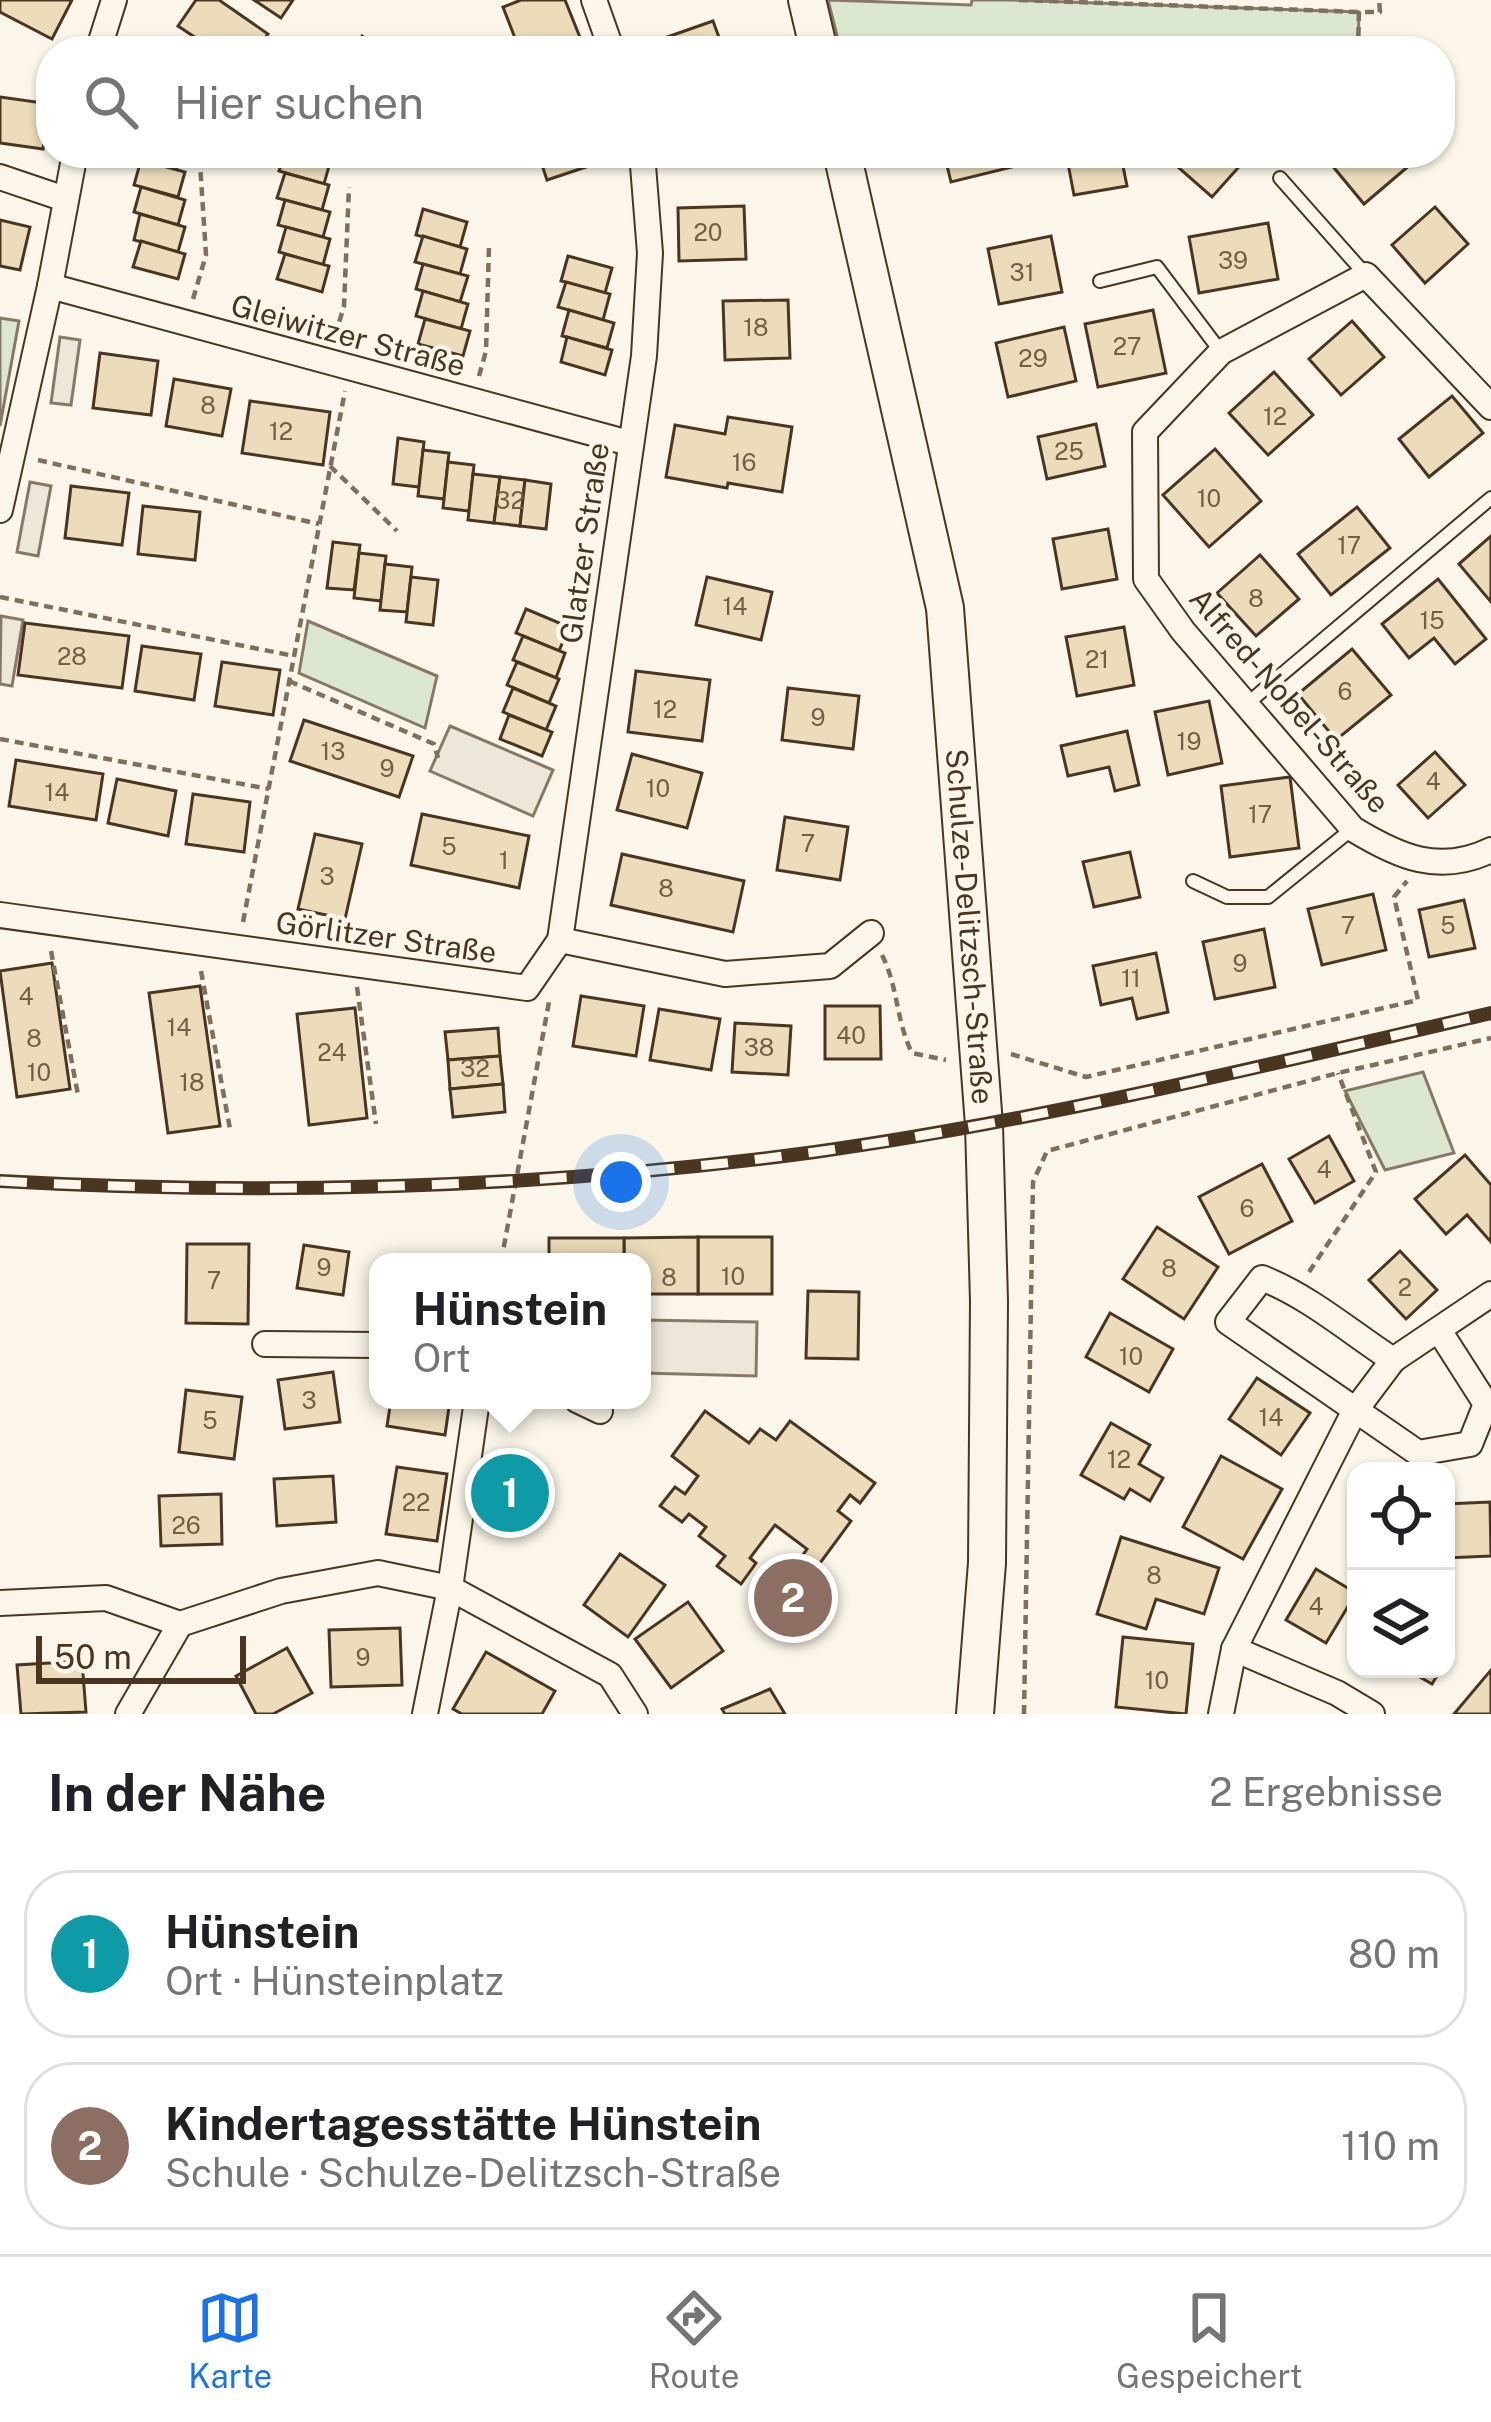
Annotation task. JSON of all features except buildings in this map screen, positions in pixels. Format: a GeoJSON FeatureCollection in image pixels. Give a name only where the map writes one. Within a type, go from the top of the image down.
{"type":"FeatureCollection","features":[{"type":"Feature","properties":{"kind":"main road"},"geometry":{"type":"LineString","coordinates":[[807,0],[815,36]]}},
{"type":"Feature","properties":{"kind":"main road","name":"Schulze-Delitzsch-Straße"},"geometry":{"type":"LineString","coordinates":[[845,168],[946,608],[986,1169],[987,1563],[975,1714]]}},
{"type":"Feature","properties":{"kind":"street"},"geometry":{"type":"LineString","coordinates":[[103,36],[114,0]]}},
{"type":"Feature","properties":{"kind":"street"},"geometry":{"type":"LineString","coordinates":[[594,0],[607,36]]}},
{"type":"Feature","properties":{"kind":"street"},"geometry":{"type":"LineString","coordinates":[[0,511],[72,168]]}},
{"type":"Feature","properties":{"kind":"street","name":"Glatzer Straße"},"geometry":{"type":"LineString","coordinates":[[560,940],[644,356],[650,253],[643,168]]}},
{"type":"Feature","properties":{"kind":"street"},"geometry":{"type":"LineString","coordinates":[[0,178],[65,199]]}},
{"type":"Feature","properties":{"kind":"street"},"geometry":{"type":"LineString","coordinates":[[1366,275],[1491,407]]}},
{"type":"Feature","properties":{"kind":"street","name":"Alfred-Nobel-Straße"},"geometry":{"type":"LineString","coordinates":[[1366,275],[1221,352],[1145,432],[1146,580],[1353,829],[1390,851],[1424,861],[1466,862],[1491,850]]}},
{"type":"Feature","properties":{"kind":"street","name":"Gleiwitzer Straße"},"geometry":{"type":"LineString","coordinates":[[50,286],[629,443]]}},
{"type":"Feature","properties":{"kind":"street","name":"Görlitzer Straße"},"geometry":{"type":"LineString","coordinates":[[0,915],[527,988],[560,940]]}},
{"type":"Feature","properties":{"kind":"street"},"geometry":{"type":"LineString","coordinates":[[560,940],[725,974],[830,966],[871,934]]}},
{"type":"Feature","properties":{"kind":"street"},"geometry":{"type":"LineString","coordinates":[[1394,1360],[1296,1292],[1262,1278],[1228,1322],[1418,1453],[1470,1444],[1486,1404],[1440,1332]]}},
{"type":"Feature","properties":{"kind":"street"},"geometry":{"type":"LineString","coordinates":[[1221,1714],[1234,1649],[1354,1412],[1394,1360],[1491,1294]]}},
{"type":"Feature","properties":{"kind":"street"},"geometry":{"type":"LineString","coordinates":[[265,1344],[369,1345]]}},
{"type":"Feature","properties":{"kind":"street"},"geometry":{"type":"LineString","coordinates":[[425,1714],[450,1588],[475,1409]]}},
{"type":"Feature","properties":{"kind":"street"},"geometry":{"type":"LineString","coordinates":[[595,1409],[601,1412]]}},
{"type":"Feature","properties":{"kind":"street"},"geometry":{"type":"LineString","coordinates":[[0,1603],[106,1598],[180,1624],[281,1591],[378,1573],[450,1588],[610,1675],[635,1714]]}},
{"type":"Feature","properties":{"kind":"street"},"geometry":{"type":"LineString","coordinates":[[128,1714],[180,1624]]}},
{"type":"Feature","properties":{"kind":"street"},"geometry":{"type":"LineString","coordinates":[[1234,1649],[1337,1693],[1372,1714]]}},
{"type":"Feature","properties":{"kind":"lane"},"geometry":{"type":"LineString","coordinates":[[1280,178],[1366,275]]}},
{"type":"Feature","properties":{"kind":"lane"},"geometry":{"type":"LineString","coordinates":[[1100,281],[1157,267],[1221,352]]}},
{"type":"Feature","properties":{"kind":"lane"},"geometry":{"type":"LineString","coordinates":[[1248,703],[1491,498]]}},
{"type":"Feature","properties":{"kind":"lane"},"geometry":{"type":"LineString","coordinates":[[1193,881],[1226,897],[1268,897],[1353,829]]}},
{"type":"Feature","properties":{"kind":"path"},"geometry":{"type":"LineString","coordinates":[[1019,0],[1359,13],[1379,12],[1379,0]]}},
{"type":"Feature","properties":{"kind":"path"},"geometry":{"type":"LineString","coordinates":[[1358,36],[1359,13]]}},
{"type":"Feature","properties":{"kind":"path"},"geometry":{"type":"LineString","coordinates":[[186,323],[206,255],[200,168]]}},
{"type":"Feature","properties":{"kind":"path"},"geometry":{"type":"LineString","coordinates":[[238,948],[331,466],[350,187]]}},
{"type":"Feature","properties":{"kind":"path"},"geometry":{"type":"LineString","coordinates":[[472,401],[486,351],[489,244]]}},
{"type":"Feature","properties":{"kind":"path"},"geometry":{"type":"LineString","coordinates":[[11,454],[319,524]]}},
{"type":"Feature","properties":{"kind":"path"},"geometry":{"type":"LineString","coordinates":[[331,466],[397,531]]}},
{"type":"Feature","properties":{"kind":"path"},"geometry":{"type":"LineString","coordinates":[[0,597],[294,656]]}},
{"type":"Feature","properties":{"kind":"path"},"geometry":{"type":"LineString","coordinates":[[289,681],[434,744],[438,758]]}},
{"type":"Feature","properties":{"kind":"path"},"geometry":{"type":"LineString","coordinates":[[0,739],[268,789]]}},
{"type":"Feature","properties":{"kind":"path"},"geometry":{"type":"LineString","coordinates":[[1011,1054],[1086,1077],[1418,1000],[1394,897],[1424,861]]}},
{"type":"Feature","properties":{"kind":"path"},"geometry":{"type":"LineString","coordinates":[[45,921],[78,1096]]}},
{"type":"Feature","properties":{"kind":"path"},"geometry":{"type":"LineString","coordinates":[[871,934],[891,973],[899,1026],[912,1053],[956,1062]]}},
{"type":"Feature","properties":{"kind":"path"},"geometry":{"type":"LineString","coordinates":[[503,1253],[560,940]]}},
{"type":"Feature","properties":{"kind":"path"},"geometry":{"type":"LineString","coordinates":[[195,942],[230,1129]]}},
{"type":"Feature","properties":{"kind":"path"},"geometry":{"type":"LineString","coordinates":[[354,964],[376,1124]]}},
{"type":"Feature","properties":{"kind":"path"},"geometry":{"type":"LineString","coordinates":[[1024,1714],[1033,1182],[1047,1150],[1338,1072],[1491,1038]]}},
{"type":"Feature","properties":{"kind":"path"},"geometry":{"type":"LineString","coordinates":[[1296,1292],[1376,1172],[1338,1072]]}},
{"type":"Feature","properties":{"kind":"green space"},"geometry":{"type":"Polygon","coordinates":[[[828,0],[971,5],[972,0],[1010,0],[1359,12],[1358,36],[837,36],[828,0]]]}},
{"type":"Feature","properties":{"kind":"green space"},"geometry":{"type":"Polygon","coordinates":[[[0,318],[19,321],[0,426],[0,318]]]}},
{"type":"Feature","properties":{"kind":"green space"},"geometry":{"type":"Polygon","coordinates":[[[308,621],[437,676],[425,728],[299,673],[308,621]]]}},
{"type":"Feature","properties":{"kind":"green space"},"geometry":{"type":"Polygon","coordinates":[[[1423,1072],[1454,1153],[1385,1170],[1345,1091],[1423,1072]]]}},
{"type":"Feature","properties":{"kind":"shaded area"},"geometry":{"type":"Polygon","coordinates":[[[60,337],[80,340],[71,405],[51,403],[60,337]]]}},
{"type":"Feature","properties":{"kind":"shaded area"},"geometry":{"type":"Polygon","coordinates":[[[30,482],[51,486],[38,556],[17,552],[30,482]]]}},
{"type":"Feature","properties":{"kind":"shaded area"},"geometry":{"type":"Polygon","coordinates":[[[1,616],[23,620],[12,686],[0,684],[1,616]]]}},
{"type":"Feature","properties":{"kind":"shaded area"},"geometry":{"type":"Polygon","coordinates":[[[450,726],[553,770],[533,816],[430,771],[450,726]]]}},
{"type":"Feature","properties":{"kind":"shaded area"},"geometry":{"type":"Polygon","coordinates":[[[651,1320],[757,1322],[756,1376],[651,1373],[651,1320]]]}},
{"type":"Feature","properties":{"kind":"railway"},"geometry":{"type":"LineString","coordinates":[[0,1181],[204,1188],[408,1186],[714,1164],[901,1139],[1070,1108],[1491,1013]]}},
{"type":"Feature","properties":{"kind":"place","name":"Hünstein"},"geometry":{"type":"Point","coordinates":[510,1493]}},
{"type":"Feature","properties":{"kind":"place","name":"Kindertagesstätte Hünstein"},"geometry":{"type":"Point","coordinates":[793,1598]}}]}
